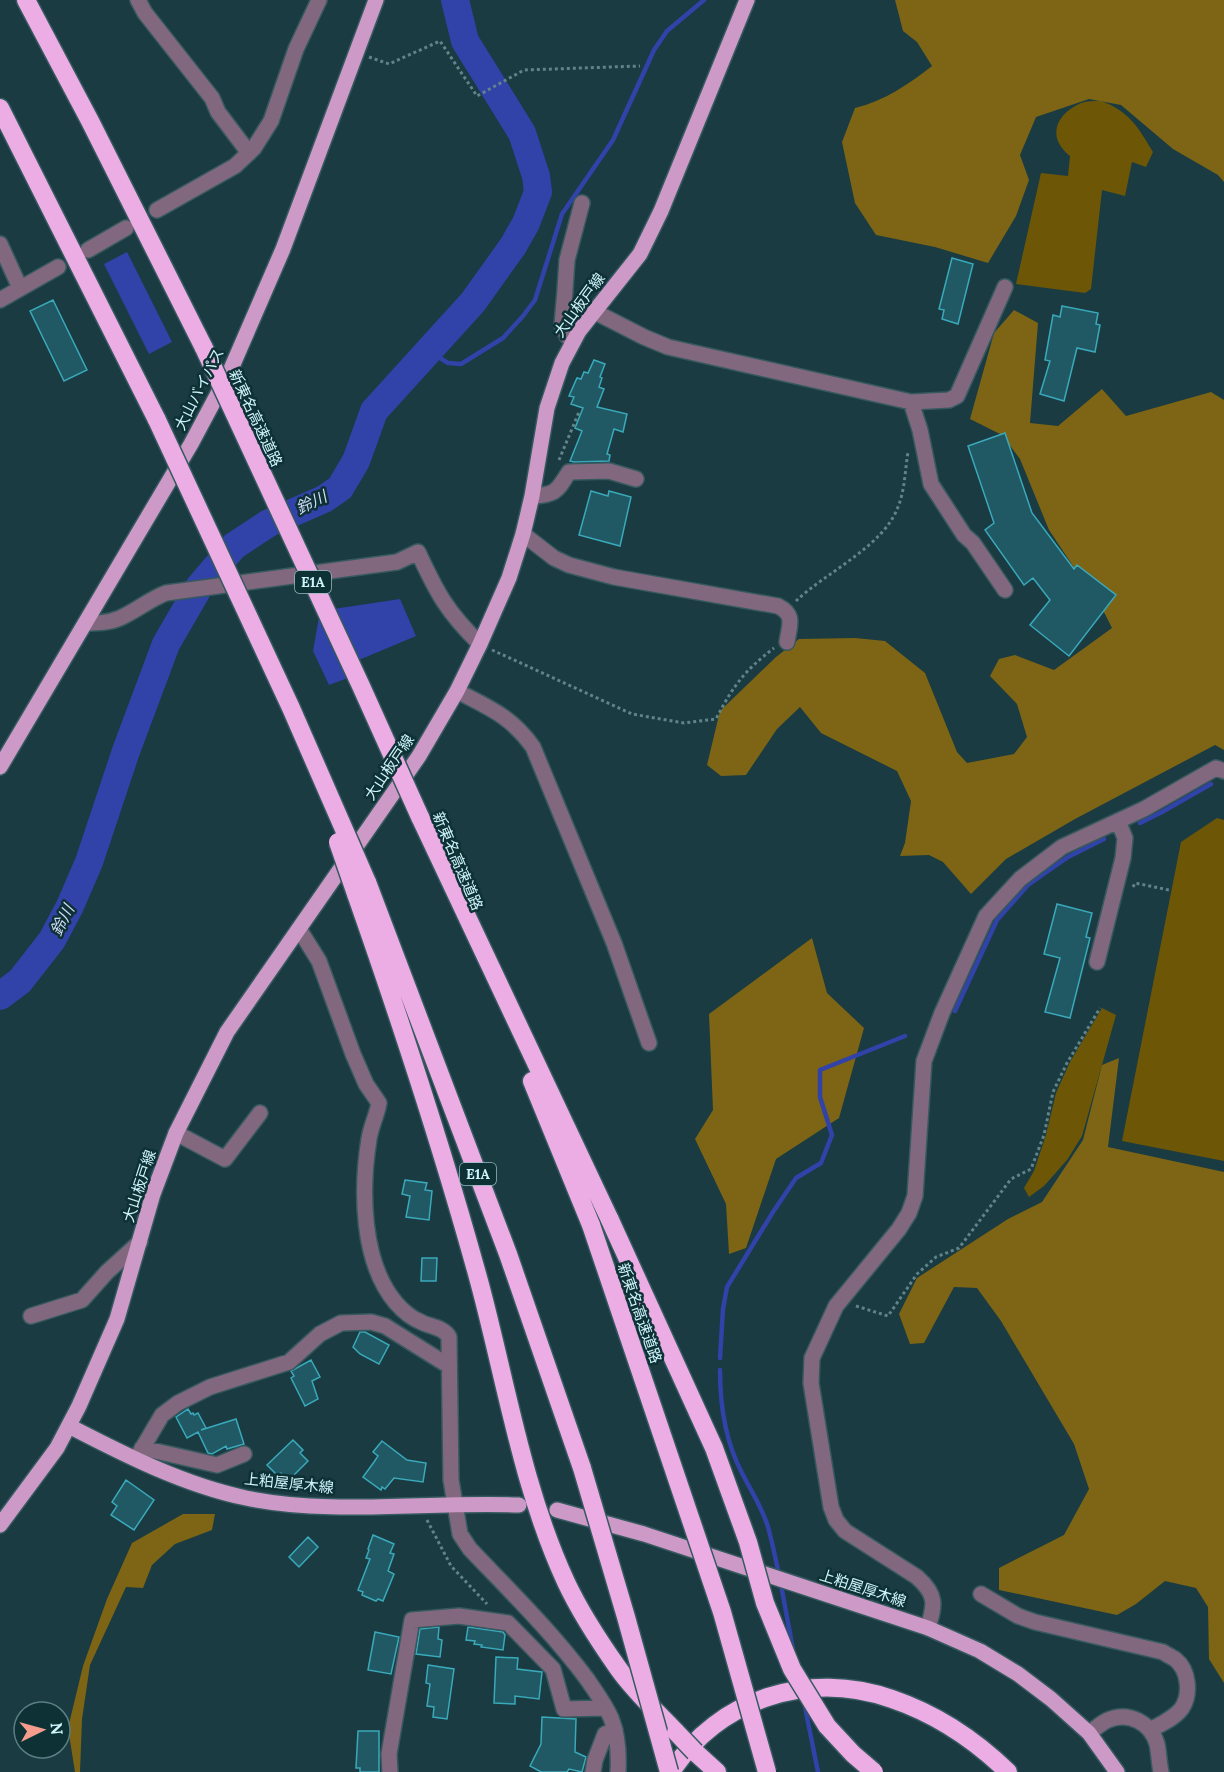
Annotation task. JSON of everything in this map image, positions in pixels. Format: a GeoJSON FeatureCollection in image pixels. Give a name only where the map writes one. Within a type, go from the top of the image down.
{"type":"FeatureCollection","features":[{"type":"Feature","properties":{"kind":"highway","name":"新東名高速道路"},"geometry":{"type":"LineString","coordinates":[[26,0],[90,120],[204,348],[361,686],[509,1025],[591,1225],[722,1612],[767,1772]]}},
{"type":"Feature","properties":{"kind":"highway"},"geometry":{"type":"LineString","coordinates":[[0,108],[157,420],[291,708],[362,888],[478,1280],[531,1487],[548,1539],[566,1583],[619,1669],[675,1732],[717,1772]]}},
{"type":"Feature","properties":{"kind":"highway"},"geometry":{"type":"LineString","coordinates":[[420,817],[610,1220],[714,1448],[748,1542],[765,1603],[792,1669],[827,1726],[853,1754],[874,1772]]}},
{"type":"Feature","properties":{"kind":"highway","name":"E1A"},"geometry":{"type":"LineString","coordinates":[[362,888],[508,1254],[582,1468],[670,1772]]}},
{"type":"Feature","properties":{"kind":"highway"},"geometry":{"type":"LineString","coordinates":[[670,1772],[706,1730],[728,1715],[754,1701],[778,1693],[807,1688],[834,1688],[863,1692],[891,1698],[919,1709],[974,1742],[1008,1772]]}},
{"type":"Feature","properties":{"kind":"main road","name":"大山バイパス"},"geometry":{"type":"LineString","coordinates":[[0,767],[191,444],[231,369],[283,249],[376,0]]}},
{"type":"Feature","properties":{"kind":"main road","name":"大山板戸線"},"geometry":{"type":"LineString","coordinates":[[0,1525],[43,1469],[69,1426],[117,1319],[153,1194],[176,1133],[227,1032],[419,756],[457,691],[505,586],[523,534],[550,397],[562,363],[573,341],[640,254],[673,183],[747,0]]}},
{"type":"Feature","properties":{"kind":"main road","name":"上粕屋厚木線"},"geometry":{"type":"LineString","coordinates":[[69,1426],[139,1453],[187,1481],[247,1498],[322,1507],[519,1505]]}},
{"type":"Feature","properties":{"kind":"main road","name":"上粕屋厚木線"},"geometry":{"type":"LineString","coordinates":[[556,1510],[644,1534],[928,1628],[980,1651],[1018,1674],[1051,1699],[1089,1733],[1117,1772]]}},
{"type":"Feature","properties":{"kind":"street"},"geometry":{"type":"LineString","coordinates":[[138,0],[145,13],[212,98],[218,111],[249,153]]}},
{"type":"Feature","properties":{"kind":"street"},"geometry":{"type":"LineString","coordinates":[[157,210],[236,166],[249,153],[271,121],[296,49],[319,0]]}},
{"type":"Feature","properties":{"kind":"street"},"geometry":{"type":"LineString","coordinates":[[573,341],[567,336],[562,325],[567,260],[582,203]]}},
{"type":"Feature","properties":{"kind":"street"},"geometry":{"type":"LineString","coordinates":[[88,250],[126,228]]}},
{"type":"Feature","properties":{"kind":"street"},"geometry":{"type":"LineString","coordinates":[[0,244],[20,288]]}},
{"type":"Feature","properties":{"kind":"street"},"geometry":{"type":"LineString","coordinates":[[0,300],[58,267]]}},
{"type":"Feature","properties":{"kind":"street"},"geometry":{"type":"LineString","coordinates":[[595,312],[644,338],[669,346],[911,402],[949,400],[957,396],[1005,287]]}},
{"type":"Feature","properties":{"kind":"street"},"geometry":{"type":"LineString","coordinates":[[911,402],[931,484],[964,535],[973,543],[1005,590]]}},
{"type":"Feature","properties":{"kind":"street"},"geometry":{"type":"LineString","coordinates":[[532,496],[550,495],[558,489],[569,472],[609,471],[636,479]]}},
{"type":"Feature","properties":{"kind":"street"},"geometry":{"type":"LineString","coordinates":[[523,534],[554,558],[568,565],[614,577],[778,606],[787,610],[790,616],[787,642]]}},
{"type":"Feature","properties":{"kind":"street"},"geometry":{"type":"LineString","coordinates":[[86,623],[119,619],[153,598],[166,593],[397,562],[418,552],[436,591],[448,610],[480,644]]}},
{"type":"Feature","properties":{"kind":"street"},"geometry":{"type":"LineString","coordinates":[[457,691],[508,718],[533,747],[614,943],[649,1043]]}},
{"type":"Feature","properties":{"kind":"street"},"geometry":{"type":"LineString","coordinates":[[928,1628],[934,1605],[932,1594],[926,1586],[917,1577],[845,1531],[836,1520],[831,1507],[810,1372],[812,1358],[840,1301],[899,1229],[909,1213],[915,1196],[924,1061],[942,1013],[986,916],[1020,879],[1062,848],[1144,809],[1216,768],[1224,771]]}},
{"type":"Feature","properties":{"kind":"street"},"geometry":{"type":"LineString","coordinates":[[1097,962],[1124,858],[1125,837],[1118,821]]}},
{"type":"Feature","properties":{"kind":"street"},"geometry":{"type":"LineString","coordinates":[[300,929],[319,961],[353,1054],[366,1084],[379,1103],[369,1139],[365,1188],[366,1224],[376,1267],[388,1293],[405,1312],[447,1333],[450,1366],[451,1480],[460,1534],[464,1542],[567,1653],[606,1708],[615,1730],[619,1755],[618,1772]]}},
{"type":"Feature","properties":{"kind":"street"},"geometry":{"type":"LineString","coordinates":[[176,1133],[225,1160],[260,1113]]}},
{"type":"Feature","properties":{"kind":"street"},"geometry":{"type":"LineString","coordinates":[[31,1316],[82,1300],[106,1272],[140,1242]]}},
{"type":"Feature","properties":{"kind":"street"},"geometry":{"type":"LineString","coordinates":[[244,1454],[217,1466],[139,1453],[162,1415],[178,1403],[210,1387],[279,1367],[289,1362],[320,1334],[341,1323],[371,1322],[385,1326],[450,1366]]}},
{"type":"Feature","properties":{"kind":"street"},"geometry":{"type":"LineString","coordinates":[[981,1594],[1004,1609],[1026,1619],[1163,1652],[1177,1660],[1187,1678],[1186,1700],[1173,1716],[1150,1730]]}},
{"type":"Feature","properties":{"kind":"street"},"geometry":{"type":"LineString","coordinates":[[390,1772],[389,1754],[412,1620],[459,1616],[508,1623],[553,1669],[564,1709],[606,1708]]}},
{"type":"Feature","properties":{"kind":"street"},"geometry":{"type":"LineString","coordinates":[[1089,1733],[1106,1720],[1118,1716],[1131,1717],[1143,1723],[1150,1730],[1156,1744],[1161,1772]]}},
{"type":"Feature","properties":{"kind":"street"},"geometry":{"type":"LineString","coordinates":[[593,1772],[605,1734],[615,1730]]}},
{"type":"Feature","properties":{"kind":"path"},"geometry":{"type":"LineString","coordinates":[[357,53],[389,64],[440,41],[477,96],[524,70],[640,66]]}},
{"type":"Feature","properties":{"kind":"path"},"geometry":{"type":"LineString","coordinates":[[566,444],[579,412]]}},
{"type":"Feature","properties":{"kind":"path"},"geometry":{"type":"LineString","coordinates":[[787,610],[807,590],[860,553],[882,533],[897,510],[902,494],[908,451],[918,425]]}},
{"type":"Feature","properties":{"kind":"path"},"geometry":{"type":"LineString","coordinates":[[480,644],[632,714],[684,723],[716,719],[734,686],[754,664],[774,648],[787,642]]}},
{"type":"Feature","properties":{"kind":"path"},"geometry":{"type":"LineString","coordinates":[[1130,893],[1135,883],[1169,890]]}},
{"type":"Feature","properties":{"kind":"path"},"geometry":{"type":"LineString","coordinates":[[840,1301],[888,1316],[916,1274],[936,1257],[960,1248],[1011,1179],[1031,1169],[1044,1135],[1053,1092],[1067,1063],[1100,1008]]}},
{"type":"Feature","properties":{"kind":"path"},"geometry":{"type":"LineString","coordinates":[[426,1515],[429,1526],[451,1566],[488,1604],[477,1605]]}},
{"type":"Feature","properties":{"kind":"shaded area"},"geometry":{"type":"Polygon","coordinates":[[[895,0],[1224,0],[1224,182],[1218,175],[1173,149],[1121,105],[1089,99],[1036,117],[1020,155],[1029,180],[1016,216],[988,263],[935,247],[876,235],[855,203],[842,142],[855,108],[896,91],[932,66],[917,42],[903,31],[895,0]]]}},
{"type":"Feature","properties":{"kind":"shaded area"},"geometry":{"type":"Polygon","coordinates":[[[1088,101],[1101,101],[1126,115],[1153,152],[1146,167],[1132,162],[1125,196],[1102,190],[1091,289],[1085,293],[1016,284],[1041,173],[1068,176],[1070,156],[1058,141],[1057,126],[1065,113],[1072,108],[1088,101]]]}},
{"type":"Feature","properties":{"kind":"shaded area"},"geometry":{"type":"Polygon","coordinates":[[[127,252],[172,342],[149,354],[104,264],[127,252]]]}},
{"type":"Feature","properties":{"kind":"shaded area"},"geometry":{"type":"Polygon","coordinates":[[[1014,310],[1038,323],[1030,423],[1058,426],[1102,389],[1126,416],[1211,392],[1224,400],[1224,750],[1215,745],[1075,819],[1006,859],[971,894],[943,862],[929,855],[900,856],[905,843],[911,801],[897,771],[821,733],[800,707],[777,729],[746,775],[721,776],[707,765],[720,711],[776,657],[799,639],[855,638],[885,641],[925,673],[957,752],[967,763],[1014,754],[1027,737],[1017,704],[990,676],[999,659],[1015,655],[1054,670],[1112,628],[1049,530],[1020,459],[1002,435],[970,419],[994,333],[1014,310]]]}},
{"type":"Feature","properties":{"kind":"shaded area"},"geometry":{"type":"Polygon","coordinates":[[[400,599],[416,636],[359,660],[364,672],[329,685],[313,651],[320,611],[400,599]]]}},
{"type":"Feature","properties":{"kind":"shaded area"},"geometry":{"type":"Polygon","coordinates":[[[1217,818],[1224,820],[1224,1161],[1122,1141],[1181,842],[1217,818]]]}},
{"type":"Feature","properties":{"kind":"shaded area"},"geometry":{"type":"Polygon","coordinates":[[[812,938],[827,993],[864,1028],[839,1118],[776,1159],[746,1248],[729,1254],[726,1204],[695,1139],[713,1110],[709,1014],[812,938]]]}},
{"type":"Feature","properties":{"kind":"shaded area"},"geometry":{"type":"Polygon","coordinates":[[[1102,1008],[1116,1015],[1082,1136],[1067,1160],[1044,1186],[1029,1197],[1024,1188],[1034,1171],[1056,1093],[1070,1062],[1102,1008]]]}},
{"type":"Feature","properties":{"kind":"shaded area"},"geometry":{"type":"Polygon","coordinates":[[[1119,1058],[1108,1147],[1224,1172],[1224,1683],[1209,1659],[1208,1607],[1196,1588],[1165,1581],[1136,1604],[1117,1615],[999,1590],[999,1568],[1064,1535],[1089,1489],[1074,1444],[1001,1321],[977,1288],[954,1287],[924,1343],[910,1344],[899,1314],[917,1278],[1008,1219],[1042,1202],[1083,1140],[1102,1065],[1119,1058]]]}},
{"type":"Feature","properties":{"kind":"shaded area"},"geometry":{"type":"Polygon","coordinates":[[[183,1514],[215,1514],[212,1530],[175,1544],[152,1565],[143,1588],[126,1587],[90,1665],[82,1719],[80,1772],[75,1772],[72,1753],[72,1711],[83,1666],[107,1599],[132,1543],[183,1514]]]}},
{"type":"Feature","properties":{"kind":"building"},"geometry":{"type":"Polygon","coordinates":[[[952,258],[973,264],[958,324],[942,319],[944,310],[939,309],[952,258]]]}},
{"type":"Feature","properties":{"kind":"building"},"geometry":{"type":"Polygon","coordinates":[[[53,300],[87,370],[64,381],[30,311],[53,300]]]}},
{"type":"Feature","properties":{"kind":"building"},"geometry":{"type":"Polygon","coordinates":[[[1062,306],[1098,313],[1096,324],[1100,325],[1095,352],[1077,348],[1064,401],[1040,394],[1050,361],[1045,360],[1053,315],[1060,317],[1062,306]]]}},
{"type":"Feature","properties":{"kind":"building"},"geometry":{"type":"Polygon","coordinates":[[[594,360],[605,364],[599,387],[604,389],[597,407],[627,414],[623,432],[614,429],[607,454],[610,455],[609,461],[574,462],[570,461],[582,431],[575,428],[583,408],[571,404],[574,397],[569,396],[577,378],[581,379],[584,372],[588,373],[594,360]]]}},
{"type":"Feature","properties":{"kind":"building"},"geometry":{"type":"Polygon","coordinates":[[[1005,433],[1032,513],[1074,569],[1077,565],[1116,595],[1069,656],[1030,625],[1050,600],[1033,578],[1024,585],[985,530],[994,523],[968,446],[1005,433]]]}},
{"type":"Feature","properties":{"kind":"building"},"geometry":{"type":"Polygon","coordinates":[[[591,491],[608,496],[609,491],[631,497],[620,546],[579,535],[591,491]]]}},
{"type":"Feature","properties":{"kind":"building"},"geometry":{"type":"Polygon","coordinates":[[[1057,904],[1092,913],[1086,937],[1090,938],[1070,1018],[1045,1012],[1060,958],[1044,954],[1057,904]]]}},
{"type":"Feature","properties":{"kind":"building"},"geometry":{"type":"Polygon","coordinates":[[[405,1180],[427,1183],[425,1190],[432,1191],[429,1220],[406,1217],[410,1196],[402,1194],[405,1180]]]}},
{"type":"Feature","properties":{"kind":"building"},"geometry":{"type":"Polygon","coordinates":[[[422,1258],[437,1258],[436,1281],[421,1281],[422,1258]]]}},
{"type":"Feature","properties":{"kind":"building"},"geometry":{"type":"Polygon","coordinates":[[[360,1332],[365,1332],[389,1345],[379,1364],[360,1354],[353,1347],[360,1332]]]}},
{"type":"Feature","properties":{"kind":"building"},"geometry":{"type":"Polygon","coordinates":[[[311,1360],[320,1377],[312,1381],[318,1399],[305,1406],[291,1378],[294,1376],[291,1371],[311,1360]]]}},
{"type":"Feature","properties":{"kind":"building"},"geometry":{"type":"Polygon","coordinates":[[[188,1409],[191,1414],[198,1413],[206,1428],[201,1430],[236,1419],[244,1444],[227,1449],[226,1446],[212,1454],[208,1453],[198,1432],[187,1438],[176,1417],[188,1409]]]}},
{"type":"Feature","properties":{"kind":"building"},"geometry":{"type":"Polygon","coordinates":[[[293,1440],[303,1450],[300,1453],[308,1461],[288,1481],[281,1473],[278,1476],[267,1465],[293,1440]]]}},
{"type":"Feature","properties":{"kind":"building"},"geometry":{"type":"Polygon","coordinates":[[[382,1441],[407,1460],[426,1463],[423,1482],[394,1478],[385,1489],[382,1487],[381,1490],[363,1477],[378,1456],[373,1452],[382,1441]]]}},
{"type":"Feature","properties":{"kind":"building"},"geometry":{"type":"Polygon","coordinates":[[[126,1480],[154,1500],[134,1530],[111,1515],[117,1506],[112,1502],[126,1480]]]}},
{"type":"Feature","properties":{"kind":"building"},"geometry":{"type":"Polygon","coordinates":[[[373,1535],[394,1544],[390,1553],[394,1554],[388,1571],[394,1574],[383,1601],[378,1599],[376,1601],[362,1595],[363,1592],[358,1590],[370,1559],[366,1558],[373,1535]]]}},
{"type":"Feature","properties":{"kind":"building"},"geometry":{"type":"Polygon","coordinates":[[[308,1537],[318,1547],[299,1567],[289,1557],[308,1537]]]}},
{"type":"Feature","properties":{"kind":"building"},"geometry":{"type":"Polygon","coordinates":[[[439,1627],[438,1639],[442,1640],[440,1657],[416,1654],[420,1629],[439,1627]]]}},
{"type":"Feature","properties":{"kind":"building"},"geometry":{"type":"Polygon","coordinates":[[[468,1627],[503,1632],[505,1635],[503,1650],[481,1647],[482,1645],[474,1644],[475,1641],[466,1640],[468,1627]]]}},
{"type":"Feature","properties":{"kind":"building"},"geometry":{"type":"Polygon","coordinates":[[[375,1632],[399,1637],[391,1674],[368,1670],[375,1632]]]}},
{"type":"Feature","properties":{"kind":"building"},"geometry":{"type":"Polygon","coordinates":[[[496,1657],[518,1658],[517,1669],[542,1672],[539,1699],[515,1696],[515,1704],[494,1703],[496,1657]]]}},
{"type":"Feature","properties":{"kind":"building"},"geometry":{"type":"Polygon","coordinates":[[[428,1665],[454,1669],[447,1719],[433,1717],[434,1707],[427,1706],[430,1684],[426,1683],[428,1665]]]}},
{"type":"Feature","properties":{"kind":"building"},"geometry":{"type":"Polygon","coordinates":[[[542,1717],[576,1719],[575,1752],[586,1757],[582,1772],[569,1769],[567,1772],[541,1772],[530,1766],[541,1744],[542,1717]]]}},
{"type":"Feature","properties":{"kind":"building"},"geometry":{"type":"Polygon","coordinates":[[[358,1731],[379,1731],[379,1772],[360,1772],[360,1768],[356,1768],[358,1731]]]}},
{"type":"Feature","properties":{"kind":"waterway","name":"鈴川"},"geometry":{"type":"LineString","coordinates":[[0,996],[20,981],[52,940],[70,906],[89,862],[126,751],[166,644],[199,587],[234,546],[269,523],[324,499],[340,488],[356,461],[374,411],[473,302],[513,246],[526,223],[538,192],[536,176],[522,133],[465,41],[455,0]]}},
{"type":"Feature","properties":{"kind":"waterway"},"geometry":{"type":"LineString","coordinates":[[429,351],[448,363],[461,364],[503,338],[523,316],[535,300],[562,214],[613,140],[654,50],[667,31],[704,0]]}},
{"type":"Feature","properties":{"kind":"waterway"},"geometry":{"type":"LineString","coordinates":[[1140,823],[1211,784]]}},
{"type":"Feature","properties":{"kind":"waterway"},"geometry":{"type":"LineString","coordinates":[[955,1011],[997,920],[1028,885],[1068,857],[1104,839]]}},
{"type":"Feature","properties":{"kind":"waterway"},"geometry":{"type":"LineString","coordinates":[[720,1358],[723,1309],[727,1287],[796,1178],[821,1163],[832,1135],[820,1097],[820,1070],[905,1036]]}},
{"type":"Feature","properties":{"kind":"waterway"},"geometry":{"type":"LineString","coordinates":[[720,1370],[722,1410],[731,1448],[768,1527],[793,1649]]}},
{"type":"Feature","properties":{"kind":"waterway"},"geometry":{"type":"LineString","coordinates":[[804,1702],[818,1772]]}}]}
